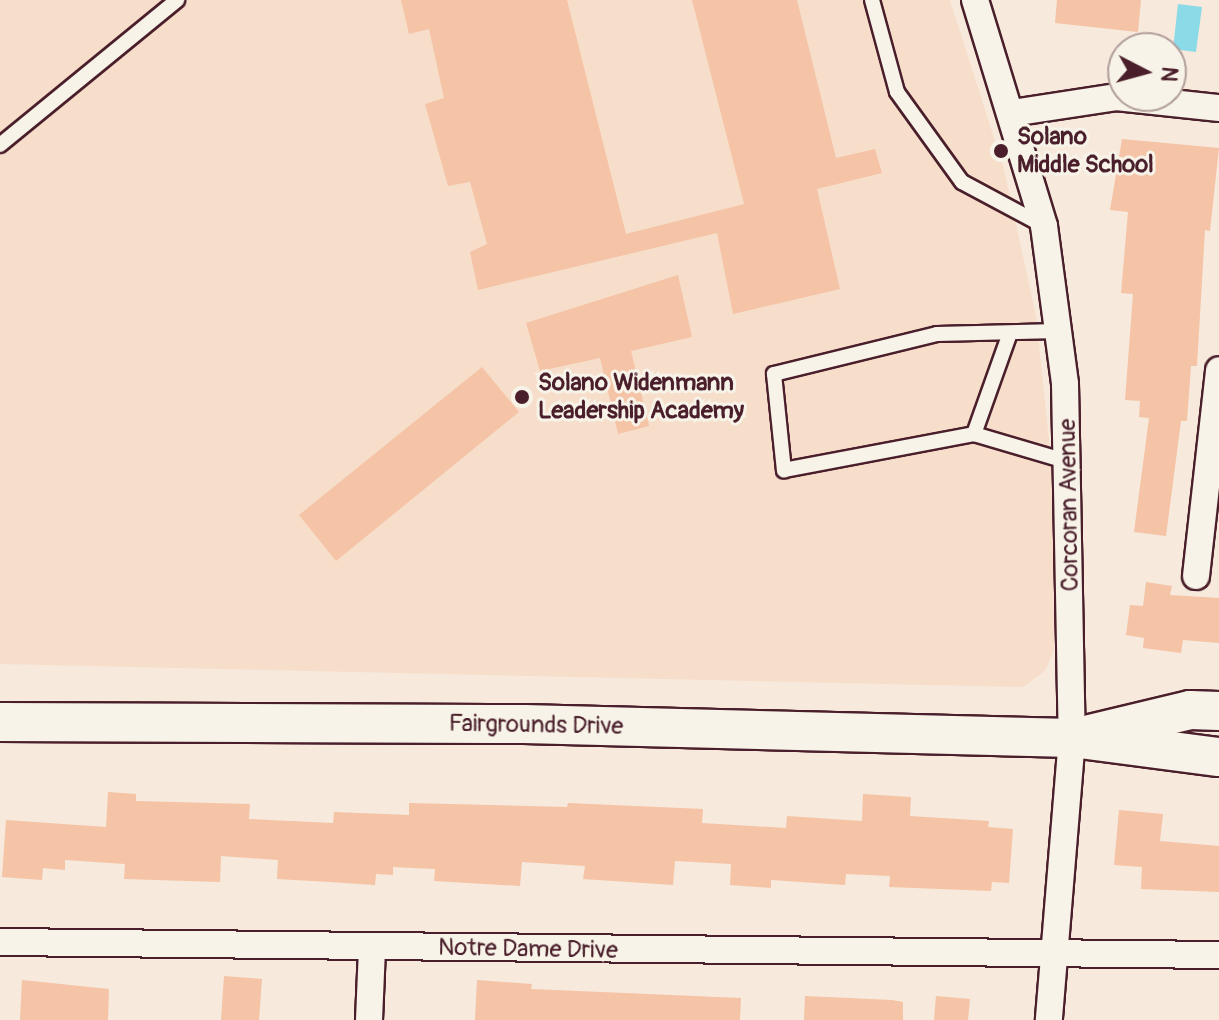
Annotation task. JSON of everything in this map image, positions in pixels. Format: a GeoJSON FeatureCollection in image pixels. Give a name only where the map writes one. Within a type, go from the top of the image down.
{"type":"FeatureCollection","features":[{"type":"Feature","properties":{"kind":"main road","name":"Fairgrounds Drive"},"geometry":{"type":"LineString","coordinates":[[1072,738],[1204,711]]}},
{"type":"Feature","properties":{"kind":"main road","name":"Fairgrounds Drive"},"geometry":{"type":"LineString","coordinates":[[0,722],[524,724],[1072,738],[1205,757]]}},
{"type":"Feature","properties":{"kind":"street","name":"Corcoran Avenue"},"geometry":{"type":"LineString","coordinates":[[975,0],[1044,226],[1058,331],[1069,462],[1072,738],[1049,1020]]}},
{"type":"Feature","properties":{"kind":"street"},"geometry":{"type":"LineString","coordinates":[[1012,113],[1116,97],[1219,108]]}},
{"type":"Feature","properties":{"kind":"street"},"geometry":{"type":"LineString","coordinates":[[1196,576],[1219,370]]}},
{"type":"Feature","properties":{"kind":"street","name":"Notre Dame Drive"},"geometry":{"type":"LineString","coordinates":[[0,942],[1219,955]]}},
{"type":"Feature","properties":{"kind":"street"},"geometry":{"type":"LineString","coordinates":[[369,1020],[372,947]]}},
{"type":"Feature","properties":{"kind":"lane"},"geometry":{"type":"LineString","coordinates":[[0,145],[177,0]]}},
{"type":"Feature","properties":{"kind":"lane"},"geometry":{"type":"LineString","coordinates":[[872,0],[897,92],[962,182],[1044,226]]}},
{"type":"Feature","properties":{"kind":"lane"},"geometry":{"type":"LineString","coordinates":[[1058,331],[937,334],[774,374],[784,470],[974,434],[1069,462]]}},
{"type":"Feature","properties":{"kind":"lane"},"geometry":{"type":"LineString","coordinates":[[974,434],[1010,333]]}},
{"type":"Feature","properties":{"kind":"shaded area","name":"Solano Widenmann Leadership Academy"},"geometry":{"type":"Polygon","coordinates":[[[0,0],[950,0],[1004,169],[1036,316],[1053,478],[1054,650],[1045,671],[1023,687],[0,664],[0,0]]]}},
{"type":"Feature","properties":{"kind":"water"},"geometry":{"type":"Polygon","coordinates":[[[1178,4],[1202,7],[1196,52],[1187,51],[1187,32],[1175,32],[1178,4]]]}},
{"type":"Feature","properties":{"kind":"building"},"geometry":{"type":"Polygon","coordinates":[[[401,0],[567,0],[626,234],[744,204],[692,0],[797,0],[836,158],[875,149],[882,173],[817,189],[840,289],[733,314],[717,233],[478,290],[470,252],[487,244],[470,182],[448,186],[425,104],[444,98],[429,29],[409,34],[401,0]]]}},
{"type":"Feature","properties":{"kind":"building"},"geometry":{"type":"Polygon","coordinates":[[[1057,0],[1141,0],[1138,32],[1055,23],[1057,0]]]}},
{"type":"Feature","properties":{"kind":"building"},"geometry":{"type":"Polygon","coordinates":[[[1122,139],[1219,148],[1210,231],[1205,230],[1197,366],[1191,366],[1187,421],[1181,421],[1166,536],[1134,532],[1149,418],[1139,417],[1140,401],[1125,400],[1133,294],[1121,293],[1128,212],[1110,210],[1122,139]]]}},
{"type":"Feature","properties":{"kind":"building"},"geometry":{"type":"Polygon","coordinates":[[[678,275],[692,337],[631,351],[649,426],[618,434],[600,358],[540,371],[526,323],[678,275]]]}},
{"type":"Feature","properties":{"kind":"building"},"geometry":{"type":"Polygon","coordinates":[[[482,367],[519,412],[336,561],[299,515],[482,367]]]}},
{"type":"Feature","properties":{"kind":"building"},"geometry":{"type":"Polygon","coordinates":[[[1146,582],[1172,586],[1170,595],[1219,598],[1219,643],[1183,640],[1181,653],[1143,648],[1144,638],[1126,635],[1130,605],[1143,606],[1146,582]]]}},
{"type":"Feature","properties":{"kind":"building"},"geometry":{"type":"Polygon","coordinates":[[[108,792],[136,794],[136,801],[250,804],[249,819],[333,823],[334,812],[409,815],[409,803],[567,807],[568,803],[703,809],[702,823],[786,828],[787,816],[862,821],[863,794],[911,797],[910,816],[989,821],[988,827],[1013,829],[1009,883],[992,882],[991,891],[889,887],[890,876],[846,874],[845,885],[771,880],[771,888],[730,885],[731,864],[675,861],[673,885],[583,879],[585,866],[522,862],[520,886],[434,881],[435,869],[393,867],[393,875],[376,874],[375,885],[277,879],[278,860],[221,856],[220,882],[124,879],[125,864],[65,860],[65,870],[43,868],[42,880],[2,877],[6,820],[106,827],[108,792]]]}},
{"type":"Feature","properties":{"kind":"building"},"geometry":{"type":"Polygon","coordinates":[[[1119,810],[1163,814],[1160,841],[1219,846],[1219,892],[1141,889],[1142,867],[1114,865],[1119,810]]]}},
{"type":"Feature","properties":{"kind":"building"},"geometry":{"type":"Polygon","coordinates":[[[224,976],[262,979],[259,1020],[221,1020],[224,976]]]}},
{"type":"Feature","properties":{"kind":"building"},"geometry":{"type":"Polygon","coordinates":[[[22,980],[109,989],[108,1020],[20,1020],[22,980]]]}},
{"type":"Feature","properties":{"kind":"building"},"geometry":{"type":"Polygon","coordinates":[[[477,980],[532,984],[531,989],[741,998],[740,1020],[475,1020],[477,980]]]}},
{"type":"Feature","properties":{"kind":"building"},"geometry":{"type":"Polygon","coordinates":[[[805,996],[903,1002],[903,1020],[804,1020],[805,996]]]}},
{"type":"Feature","properties":{"kind":"building"},"geometry":{"type":"Polygon","coordinates":[[[936,996],[970,999],[968,1020],[934,1020],[936,996]]]}},
{"type":"Feature","properties":{"kind":"place","name":"Solano Middle School"},"geometry":{"type":"Point","coordinates":[1001,151]}},
{"type":"Feature","properties":{"kind":"place","name":"Solano Widenmann Leadership Academy"},"geometry":{"type":"Point","coordinates":[522,397]}}]}
